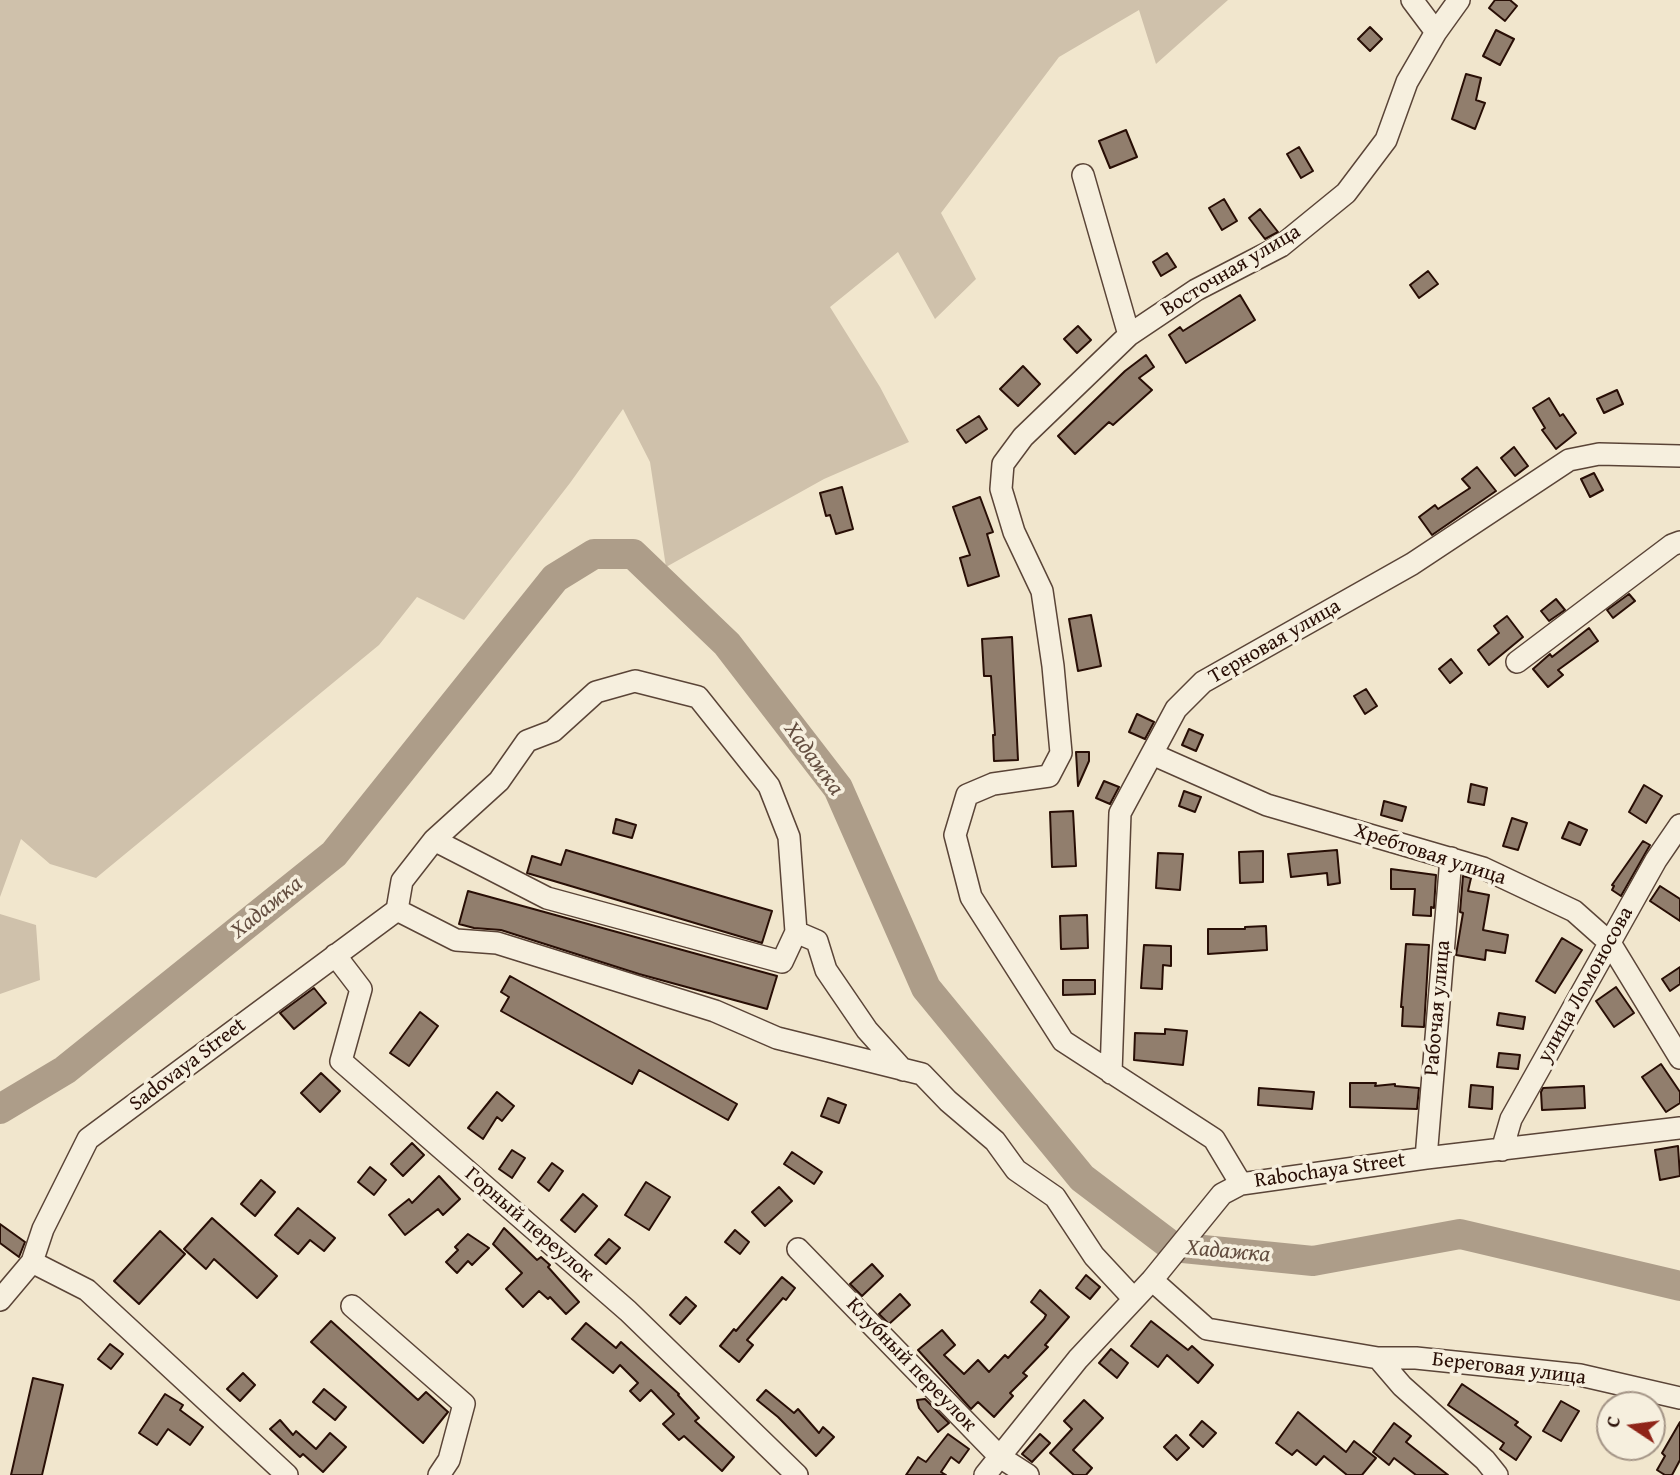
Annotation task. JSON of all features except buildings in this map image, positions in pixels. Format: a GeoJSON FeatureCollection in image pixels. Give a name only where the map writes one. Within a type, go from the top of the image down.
{"type":"FeatureCollection","features":[{"type":"Feature","properties":{"kind":"street"},"geometry":{"type":"LineString","coordinates":[[1412,0],[1436,32]]}},
{"type":"Feature","properties":{"kind":"street","name":"Восточная улица"},"geometry":{"type":"LineString","coordinates":[[1111,1073],[1063,1041],[971,897],[955,835],[967,795],[993,784],[1048,776],[1061,753],[1042,591],[1014,532],[1001,489],[1003,464],[1023,437],[1129,335],[1196,290],[1281,246],[1346,193],[1386,140],[1406,82],[1459,0]]}},
{"type":"Feature","properties":{"kind":"street"},"geometry":{"type":"LineString","coordinates":[[1083,175],[1129,335]]}},
{"type":"Feature","properties":{"kind":"street","name":"Терновая улица"},"geometry":{"type":"LineString","coordinates":[[1111,1073],[1120,813],[1176,709],[1203,682],[1412,564],[1569,460],[1599,454],[1680,456]]}},
{"type":"Feature","properties":{"kind":"street"},"geometry":{"type":"LineString","coordinates":[[1517,662],[1672,545],[1680,542]]}},
{"type":"Feature","properties":{"kind":"street"},"geometry":{"type":"LineString","coordinates":[[434,840],[547,898],[782,962],[796,932],[789,837],[769,786],[698,697],[635,681],[596,692],[553,731],[527,741],[499,781],[434,840],[402,881],[397,910],[456,940],[497,943],[715,1012],[777,1038],[922,1074],[948,1101],[995,1141],[1016,1170],[1055,1197],[1094,1256],[1134,1299]]}},
{"type":"Feature","properties":{"kind":"street","name":"Хребтовая улица"},"geometry":{"type":"LineString","coordinates":[[1152,754],[1267,806],[1483,868],[1574,911],[1610,943],[1680,1058]]}},
{"type":"Feature","properties":{"kind":"street","name":"улица Ломоносова"},"geometry":{"type":"LineString","coordinates":[[1502,1150],[1511,1119],[1656,860],[1680,825]]}},
{"type":"Feature","properties":{"kind":"street","name":"Рабочая улица"},"geometry":{"type":"LineString","coordinates":[[1426,1158],[1451,858]]}},
{"type":"Feature","properties":{"kind":"street","name":"Sadovaya Street"},"geometry":{"type":"LineString","coordinates":[[0,1300],[32,1262],[43,1229],[89,1139],[397,910]]}},
{"type":"Feature","properties":{"kind":"street"},"geometry":{"type":"LineString","coordinates":[[796,932],[817,941],[826,970],[867,1030],[903,1070]]}},
{"type":"Feature","properties":{"kind":"street","name":"Горный переулок"},"geometry":{"type":"LineString","coordinates":[[335,956],[361,989],[341,1061],[628,1311],[797,1475]]}},
{"type":"Feature","properties":{"kind":"street"},"geometry":{"type":"LineString","coordinates":[[1111,1073],[1214,1139],[1241,1184]]}},
{"type":"Feature","properties":{"kind":"street","name":"Rabochaya Street"},"geometry":{"type":"LineString","coordinates":[[985,1475],[1078,1359],[1152,1280],[1204,1214],[1222,1194],[1241,1184],[1426,1158],[1680,1128]]}},
{"type":"Feature","properties":{"kind":"street","name":"Клубный переулок"},"geometry":{"type":"LineString","coordinates":[[798,1249],[1000,1457],[1028,1475]]}},
{"type":"Feature","properties":{"kind":"street"},"geometry":{"type":"LineString","coordinates":[[32,1262],[87,1290],[287,1475]]}},
{"type":"Feature","properties":{"kind":"street","name":"Береговая улица"},"geometry":{"type":"LineString","coordinates":[[1152,1280],[1207,1329],[1378,1358],[1416,1357],[1580,1375],[1680,1398]]}},
{"type":"Feature","properties":{"kind":"street"},"geometry":{"type":"LineString","coordinates":[[352,1306],[464,1404],[449,1460],[439,1475]]}},
{"type":"Feature","properties":{"kind":"street"},"geometry":{"type":"LineString","coordinates":[[1378,1358],[1402,1386],[1485,1460],[1497,1475]]}},
{"type":"Feature","properties":{"kind":"shaded area"},"geometry":{"type":"Polygon","coordinates":[[[0,0],[1228,0],[1156,64],[1139,10],[1059,57],[941,213],[976,279],[935,319],[898,252],[830,307],[880,387],[909,442],[824,479],[666,567],[650,462],[623,409],[570,483],[464,620],[417,597],[379,645],[96,878],[50,864],[21,839],[0,897],[0,0]]]}},
{"type":"Feature","properties":{"kind":"shaded area"},"geometry":{"type":"Polygon","coordinates":[[[0,914],[36,925],[40,980],[0,994],[0,914]]]}},
{"type":"Feature","properties":{"kind":"waterway","name":"Хадажка"},"geometry":{"type":"LineString","coordinates":[[0,1109],[65,1070],[334,854],[555,578],[594,554],[633,554],[727,644],[838,788],[926,988],[1082,1178],[1173,1247],[1313,1261],[1460,1234],[1680,1286]]}}]}
